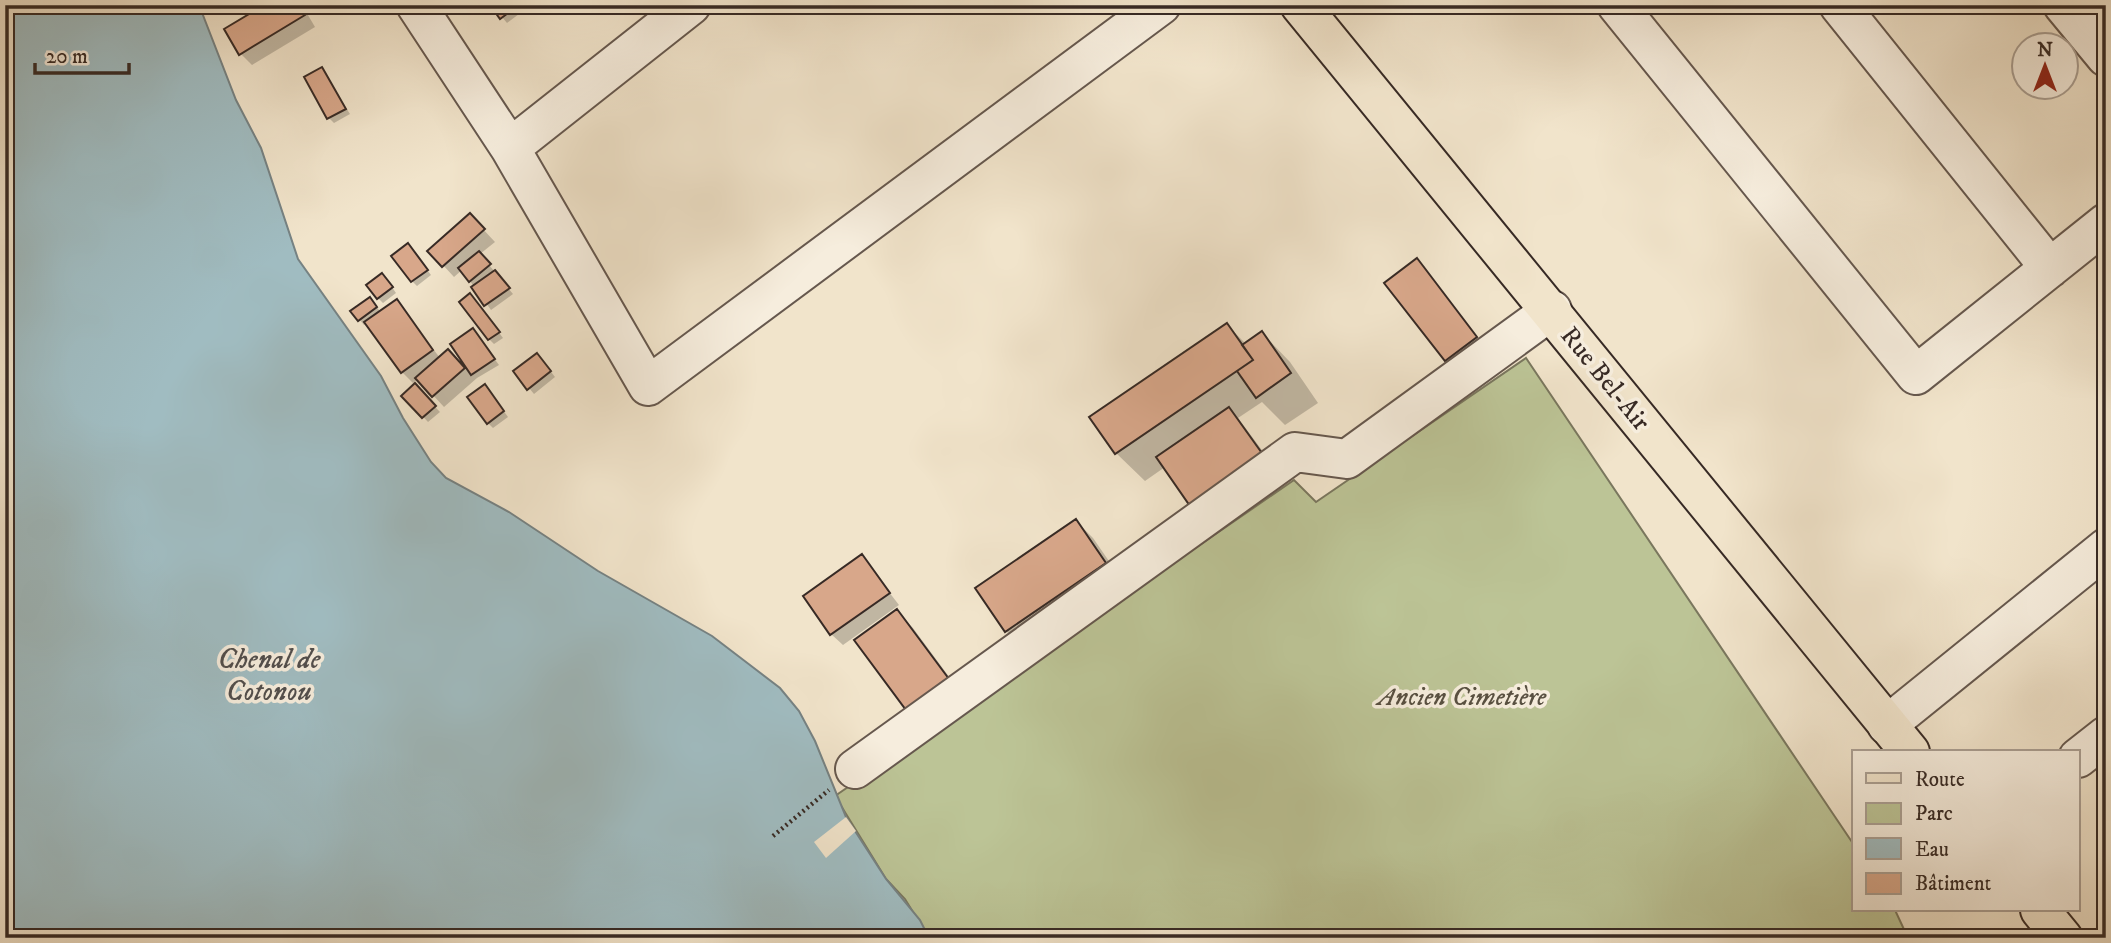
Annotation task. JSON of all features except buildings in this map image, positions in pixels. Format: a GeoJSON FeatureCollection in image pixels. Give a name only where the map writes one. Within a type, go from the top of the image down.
{"type":"FeatureCollection","features":[{"type":"Feature","properties":{"kind":"main road","name":"Rue Bel-Air"},"geometry":{"type":"LineString","coordinates":[[1300,5],[1552,310],[1898,739]]}},
{"type":"Feature","properties":{"kind":"main road"},"geometry":{"type":"LineString","coordinates":[[2042,912],[2063,938]]}},
{"type":"Feature","properties":{"kind":"street"},"geometry":{"type":"LineString","coordinates":[[416,5],[510,148],[648,386],[1160,5]]}},
{"type":"Feature","properties":{"kind":"street"},"geometry":{"type":"LineString","coordinates":[[510,148],[691,5]]}},
{"type":"Feature","properties":{"kind":"street"},"geometry":{"type":"LineString","coordinates":[[1616,5],[1916,375],[2106,223]]}},
{"type":"Feature","properties":{"kind":"street"},"geometry":{"type":"LineString","coordinates":[[1839,5],[2050,268]]}},
{"type":"Feature","properties":{"kind":"street"},"geometry":{"type":"LineString","coordinates":[[2063,5],[2106,57]]}},
{"type":"Feature","properties":{"kind":"street"},"geometry":{"type":"LineString","coordinates":[[855,769],[1295,452],[1347,459],[1552,310]]}},
{"type":"Feature","properties":{"kind":"street"},"geometry":{"type":"LineString","coordinates":[[1898,739],[2106,548]]}},
{"type":"Feature","properties":{"kind":"street"},"geometry":{"type":"LineString","coordinates":[[2080,756],[2106,736]]}},
{"type":"Feature","properties":{"kind":"path"},"geometry":{"type":"LineString","coordinates":[[773,836],[855,769]]}},
{"type":"Feature","properties":{"kind":"green space","name":"Ancien Cimetière"},"geometry":{"type":"Polygon","coordinates":[[[1526,358],[1852,842],[1852,912],[1896,912],[1908,938],[929,938],[905,899],[886,879],[835,796],[1294,480],[1316,502],[1526,358]]]}},
{"type":"Feature","properties":{"kind":"water","name":"Chenal de Cotonou"},"geometry":{"type":"Polygon","coordinates":[[[5,5],[199,5],[236,100],[261,148],[298,259],[381,376],[431,462],[446,478],[509,512],[598,571],[712,636],[780,688],[799,711],[815,741],[846,817],[886,879],[920,920],[929,938],[5,938],[5,5]]]}},
{"type":"Feature","properties":{"kind":"pier"},"geometry":{"type":"Polygon","coordinates":[[[846,817],[856,831],[826,858],[814,842],[846,817]]]}}]}
